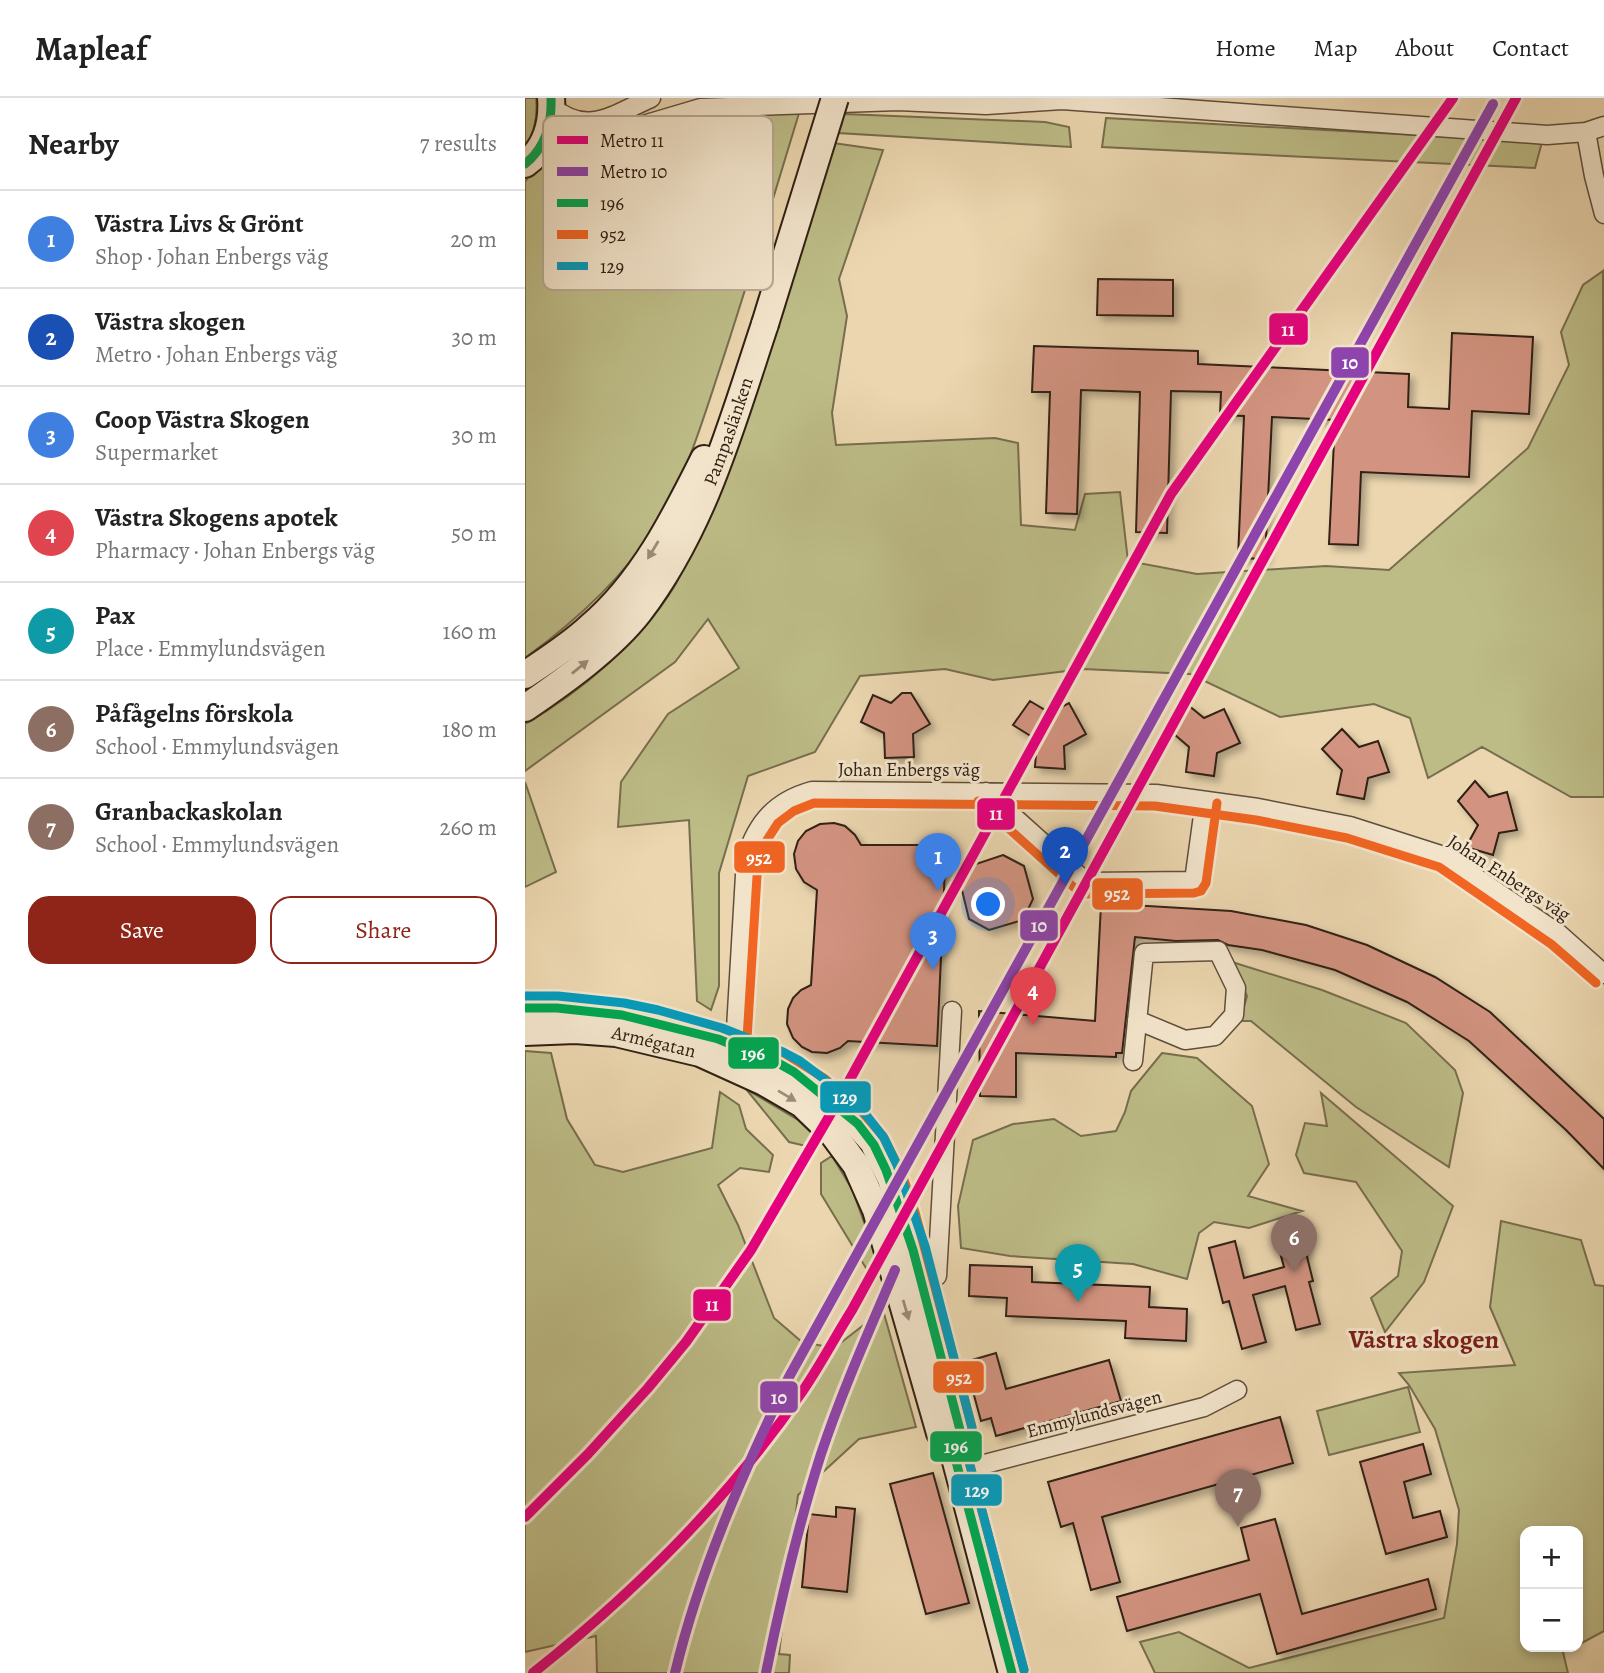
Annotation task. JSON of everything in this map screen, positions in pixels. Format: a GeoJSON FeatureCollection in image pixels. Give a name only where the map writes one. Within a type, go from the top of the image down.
{"type":"FeatureCollection","features":[{"type":"Feature","properties":{"kind":"main road","name":"Pampaslänken"},"geometry":{"type":"LineString","coordinates":[[773,266],[819,98]]}},
{"type":"Feature","properties":{"kind":"main road","name":"Pampaslänken"},"geometry":{"type":"LineString","coordinates":[[773,278],[835,98]]}},
{"type":"Feature","properties":{"kind":"main road"},"geometry":{"type":"LineString","coordinates":[[530,161],[543,140]]}},
{"type":"Feature","properties":{"kind":"main road","name":"Pampaslänken"},"geometry":{"type":"LineString","coordinates":[[525,708],[596,654],[638,614],[676,558],[706,495],[766,290]]}},
{"type":"Feature","properties":{"kind":"main road","name":"Pampaslänken"},"geometry":{"type":"LineString","coordinates":[[525,675],[590,628],[622,596],[650,556],[706,454],[769,290]]}},
{"type":"Feature","properties":{"kind":"main road","name":"Armégatan"},"geometry":{"type":"LineString","coordinates":[[534,1019],[612,1014],[700,1043],[730,1056],[779,1064],[817,1088],[847,1113],[873,1142],[891,1179],[922,1280],[960,1430],[956,1462],[1012,1673]]}},
{"type":"Feature","properties":{"kind":"street"},"geometry":{"type":"LineString","coordinates":[[610,116],[651,98]]}},
{"type":"Feature","properties":{"kind":"street"},"geometry":{"type":"LineString","coordinates":[[674,116],[701,108],[898,101],[986,105],[1059,99],[1547,135],[1586,132],[1604,126]]}},
{"type":"Feature","properties":{"kind":"street"},"geometry":{"type":"LineString","coordinates":[[1586,132],[1604,214]]}},
{"type":"Feature","properties":{"kind":"street","name":"Johan Enbergs väg"},"geometry":{"type":"LineString","coordinates":[[730,1056],[736,1029],[746,858],[756,832],[780,803],[812,791],[1156,794],[1258,808],[1350,826],[1444,856],[1559,934],[1604,974]]}},
{"type":"Feature","properties":{"kind":"street"},"geometry":{"type":"LineString","coordinates":[[986,792],[1081,888],[1194,881],[1205,801]]}},
{"type":"Feature","properties":{"kind":"street"},"geometry":{"type":"LineString","coordinates":[[1133,1061],[1137,1020],[1144,953],[1218,951],[1236,988],[1234,1016],[1215,1036],[1185,1040],[1137,1020]]}},
{"type":"Feature","properties":{"kind":"street"},"geometry":{"type":"LineString","coordinates":[[937,1276],[952,1011]]}},
{"type":"Feature","properties":{"kind":"street","name":"Emmylundsvägen"},"geometry":{"type":"LineString","coordinates":[[956,1462],[1204,1407],[1237,1390]]}},
{"type":"Feature","properties":{"kind":"shaded area"},"geometry":{"type":"Polygon","coordinates":[[[525,98],[536,98],[537,112],[525,148],[525,98]]]}},
{"type":"Feature","properties":{"kind":"shaded area"},"geometry":{"type":"Polygon","coordinates":[[[800,110],[773,197],[773,116],[698,116],[800,110]]]}},
{"type":"Feature","properties":{"kind":"shaded area"},"geometry":{"type":"Polygon","coordinates":[[[844,114],[1045,122],[1069,127],[1071,147],[838,133],[844,114]]]}},
{"type":"Feature","properties":{"kind":"shaded area"},"geometry":{"type":"Polygon","coordinates":[[[1106,118],[1542,142],[1535,168],[1102,147],[1106,118]]]}},
{"type":"Feature","properties":{"kind":"shaded area"},"geometry":{"type":"Polygon","coordinates":[[[833,143],[883,150],[839,279],[847,316],[832,413],[836,445],[995,438],[1018,443],[1021,525],[1075,530],[1085,494],[1120,492],[1128,561],[1197,574],[1326,566],[1389,570],[1528,448],[1569,365],[1561,332],[1583,285],[1603,271],[1604,797],[1571,797],[1482,747],[1428,778],[1410,718],[1374,704],[1280,717],[1190,674],[1083,669],[993,680],[945,669],[860,676],[815,752],[748,776],[719,873],[719,986],[711,1010],[697,1001],[689,820],[618,827],[621,782],[668,714],[739,668],[708,619],[675,662],[525,771],[525,724],[588,681],[627,646],[645,627],[680,576],[696,544],[833,143]]]}},
{"type":"Feature","properties":{"kind":"shaded area"},"geometry":{"type":"Polygon","coordinates":[[[543,164],[543,290],[744,290],[692,450],[664,512],[639,550],[595,600],[561,631],[525,658],[525,182],[543,164]]]}},
{"type":"Feature","properties":{"kind":"shaded area"},"geometry":{"type":"Polygon","coordinates":[[[525,782],[556,872],[525,887],[525,782]]]}},
{"type":"Feature","properties":{"kind":"shaded area"},"geometry":{"type":"Polygon","coordinates":[[[1232,962],[1322,990],[1406,1023],[1455,1070],[1463,1093],[1449,1167],[1356,1107],[1251,1021],[1240,1021],[1247,996],[1232,962]]]}},
{"type":"Feature","properties":{"kind":"shaded area"},"geometry":{"type":"Polygon","coordinates":[[[525,1051],[551,1053],[567,1119],[595,1165],[623,1172],[712,1148],[720,1092],[739,1105],[746,1129],[773,1155],[769,1172],[740,1168],[718,1185],[738,1225],[774,1318],[802,1342],[834,1348],[883,1310],[916,1427],[859,1439],[798,1495],[779,1654],[790,1655],[789,1673],[597,1673],[596,1636],[525,1652],[525,1051]]]}},
{"type":"Feature","properties":{"kind":"shaded area"},"geometry":{"type":"Polygon","coordinates":[[[1162,1053],[1197,1058],[1252,1106],[1269,1164],[1248,1196],[1302,1211],[1249,1228],[1214,1222],[1199,1233],[1187,1279],[1133,1264],[1010,1256],[961,1248],[958,1206],[973,1140],[1013,1124],[1054,1119],[1081,1136],[1116,1131],[1131,1091],[1162,1053]]]}},
{"type":"Feature","properties":{"kind":"shaded area"},"geometry":{"type":"Polygon","coordinates":[[[746,1089],[798,1120],[817,1138],[806,1146],[789,1142],[746,1089]]]}},
{"type":"Feature","properties":{"kind":"shaded area"},"geometry":{"type":"Polygon","coordinates":[[[1321,1093],[1453,1206],[1424,1282],[1385,1332],[1371,1298],[1398,1276],[1402,1251],[1356,1182],[1304,1173],[1296,1155],[1305,1123],[1327,1126],[1321,1093]]]}},
{"type":"Feature","properties":{"kind":"shaded area"},"geometry":{"type":"Polygon","coordinates":[[[832,1156],[852,1189],[881,1269],[869,1273],[821,1194],[821,1163],[832,1156]]]}},
{"type":"Feature","properties":{"kind":"shaded area"},"geometry":{"type":"Polygon","coordinates":[[[1501,1221],[1581,1240],[1595,1285],[1604,1286],[1604,1631],[1583,1642],[1583,1526],[1520,1526],[1520,1652],[1563,1652],[1568,1673],[1155,1673],[1140,1642],[1179,1632],[1249,1668],[1444,1618],[1457,1544],[1459,1510],[1435,1429],[1399,1373],[1515,1365],[1490,1307],[1501,1221]]]}},
{"type":"Feature","properties":{"kind":"shaded area"},"geometry":{"type":"Polygon","coordinates":[[[1408,1387],[1420,1432],[1329,1455],[1317,1411],[1408,1387]]]}},
{"type":"Feature","properties":{"kind":"building"},"geometry":{"type":"Polygon","coordinates":[[[1098,279],[1173,280],[1173,316],[1097,315],[1098,279]]]}},
{"type":"Feature","properties":{"kind":"building"},"geometry":{"type":"Polygon","coordinates":[[[1452,333],[1533,337],[1529,414],[1472,411],[1469,477],[1361,472],[1358,545],[1329,544],[1335,420],[1272,417],[1265,559],[1238,558],[1244,416],[1220,415],[1221,392],[1171,391],[1167,533],[1136,532],[1140,392],[1081,390],[1077,514],[1046,513],[1050,392],[1032,392],[1034,346],[1198,351],[1198,364],[1409,374],[1408,407],[1449,409],[1452,333]]]}},
{"type":"Feature","properties":{"kind":"building"},"geometry":{"type":"Polygon","coordinates":[[[902,693],[911,693],[930,724],[913,734],[914,757],[885,758],[884,733],[861,722],[873,695],[891,703],[902,693]]]}},
{"type":"Feature","properties":{"kind":"building"},"geometry":{"type":"Polygon","coordinates":[[[1030,701],[1050,713],[1069,703],[1086,734],[1064,746],[1065,769],[1035,767],[1037,740],[1013,725],[1030,701]]]}},
{"type":"Feature","properties":{"kind":"building"},"geometry":{"type":"Polygon","coordinates":[[[1188,705],[1204,718],[1224,709],[1240,743],[1217,753],[1214,776],[1186,772],[1189,747],[1168,729],[1188,705]]]}},
{"type":"Feature","properties":{"kind":"building"},"geometry":{"type":"Polygon","coordinates":[[[1342,729],[1359,747],[1378,741],[1389,772],[1368,778],[1364,799],[1337,794],[1342,770],[1322,749],[1342,729]]]}},
{"type":"Feature","properties":{"kind":"building"},"geometry":{"type":"Polygon","coordinates":[[[1475,781],[1489,797],[1507,792],[1517,830],[1499,833],[1493,855],[1466,847],[1478,825],[1458,801],[1475,781]]]}},
{"type":"Feature","properties":{"kind":"building"},"geometry":{"type":"Polygon","coordinates":[[[834,823],[845,826],[861,845],[946,845],[937,1046],[848,1041],[840,1048],[827,1053],[812,1052],[793,1038],[787,1024],[788,1009],[793,998],[811,985],[817,890],[804,882],[796,869],[794,854],[798,841],[806,831],[820,824],[834,823]]]}},
{"type":"Feature","properties":{"kind":"building"},"geometry":{"type":"Polygon","coordinates":[[[1003,855],[1024,866],[1033,899],[1023,920],[989,930],[969,919],[961,886],[970,866],[1003,855]]]}},
{"type":"Feature","properties":{"kind":"building"},"geometry":{"type":"Polygon","coordinates":[[[1101,905],[1231,911],[1306,925],[1367,945],[1435,977],[1490,1012],[1604,1119],[1604,1169],[1566,1130],[1469,1041],[1407,1002],[1335,970],[1262,950],[1228,945],[1218,940],[1176,941],[1135,937],[1122,1053],[1116,1053],[1116,1057],[1016,1053],[1016,1097],[980,1096],[979,1011],[1095,1021],[1101,905]]]}},
{"type":"Feature","properties":{"kind":"building"},"geometry":{"type":"Polygon","coordinates":[[[1300,1228],[1313,1281],[1309,1282],[1320,1324],[1296,1330],[1285,1286],[1253,1295],[1266,1342],[1242,1349],[1229,1301],[1223,1303],[1209,1248],[1235,1241],[1244,1278],[1284,1267],[1275,1234],[1300,1228]]]}},
{"type":"Feature","properties":{"kind":"building"},"geometry":{"type":"Polygon","coordinates":[[[970,1265],[1032,1267],[1032,1282],[1150,1287],[1149,1307],[1187,1309],[1186,1341],[1125,1338],[1126,1321],[1006,1316],[1007,1298],[969,1296],[970,1265]]]}},
{"type":"Feature","properties":{"kind":"building"},"geometry":{"type":"Polygon","coordinates":[[[996,1353],[1006,1389],[1109,1360],[1121,1401],[996,1436],[991,1418],[981,1421],[965,1362],[996,1353]]]}},
{"type":"Feature","properties":{"kind":"building"},"geometry":{"type":"Polygon","coordinates":[[[1280,1417],[1293,1463],[1102,1517],[1120,1582],[1091,1590],[1073,1523],[1061,1527],[1048,1482],[1280,1417]]]}},
{"type":"Feature","properties":{"kind":"building"},"geometry":{"type":"Polygon","coordinates":[[[1423,1444],[1431,1474],[1404,1482],[1413,1518],[1440,1511],[1447,1537],[1386,1554],[1360,1462],[1423,1444]]]}},
{"type":"Feature","properties":{"kind":"building"},"geometry":{"type":"Polygon","coordinates":[[[933,1473],[969,1603],[926,1614],[890,1484],[933,1473]]]}},
{"type":"Feature","properties":{"kind":"building"},"geometry":{"type":"Polygon","coordinates":[[[836,1507],[855,1509],[847,1592],[802,1587],[809,1514],[836,1517],[836,1507]]]}},
{"type":"Feature","properties":{"kind":"building"},"geometry":{"type":"Polygon","coordinates":[[[1275,1519],[1302,1614],[1428,1579],[1436,1609],[1277,1654],[1260,1594],[1127,1631],[1117,1597],[1249,1560],[1241,1528],[1275,1519]]]}},
{"type":"Feature","properties":{"kind":"metro line","name":"11"},"geometry":{"type":"LineString","coordinates":[[525,1517],[588,1454],[648,1388],[686,1342],[751,1250],[837,1103],[1171,494],[1453,98]]}},
{"type":"Feature","properties":{"kind":"metro line","name":"11"},"geometry":{"type":"LineString","coordinates":[[533,1673],[608,1610],[678,1543],[743,1470],[815,1372],[852,1310],[1516,98]]}},
{"type":"Feature","properties":{"kind":"metro line","name":"10"},"geometry":{"type":"LineString","coordinates":[[675,1673],[697,1596],[724,1522],[789,1377],[1493,104]]}},
{"type":"Feature","properties":{"kind":"metro line","name":"10"},"geometry":{"type":"LineString","coordinates":[[766,1673],[790,1563],[821,1454],[895,1270]]}},
{"type":"Feature","properties":{"kind":"transit line","name":"196"},"geometry":{"type":"LineString","coordinates":[[550,116],[551,98]]}},
{"type":"Feature","properties":{"kind":"transit line","name":"196"},"geometry":{"type":"LineString","coordinates":[[525,164],[543,143]]}},
{"type":"Feature","properties":{"kind":"transit line","name":"952"},"geometry":{"type":"LineString","coordinates":[[978,801],[1078,891],[1086,894],[1201,891],[1206,883],[1217,803]]}},
{"type":"Feature","properties":{"kind":"transit line","name":"952"},"geometry":{"type":"LineString","coordinates":[[1024,1670],[967,1454],[972,1427],[915,1212],[902,1174],[883,1136],[856,1105],[824,1078],[784,1053],[747,1039],[758,860],[778,823],[794,811],[814,803],[1155,806],[1256,820],[1347,838],[1439,867],[1551,944],[1596,983]]}},
{"type":"Feature","properties":{"kind":"transit line","name":"129"},"geometry":{"type":"LineString","coordinates":[[525,996],[558,996],[624,1003],[658,1010],[722,1028],[783,1052],[832,1085],[867,1116],[884,1138],[897,1165],[925,1246],[972,1428],[967,1454],[1024,1670]]}},
{"type":"Feature","properties":{"kind":"transit line","name":"196"},"geometry":{"type":"LineString","coordinates":[[525,1008],[557,1008],[622,1015],[718,1039],[794,1072],[858,1124],[874,1145],[886,1170],[913,1250],[960,1430],[954,1454],[1012,1673]]}},
{"type":"Feature","properties":{"kind":"place","name":"Västra skogen"},"geometry":{"type":"Point","coordinates":[1065,885]}},
{"type":"Feature","properties":{"kind":"place","name":"Västra Livs & Grönt"},"geometry":{"type":"Point","coordinates":[938,891]}},
{"type":"Feature","properties":{"kind":"place","name":"Coop Västra Skogen"},"geometry":{"type":"Point","coordinates":[933,970]}},
{"type":"Feature","properties":{"kind":"place","name":"Västra Skogens apotek"},"geometry":{"type":"Point","coordinates":[1033,1025]}},
{"type":"Feature","properties":{"kind":"place","name":"Påfågelns förskola"},"geometry":{"type":"Point","coordinates":[1294,1272]}},
{"type":"Feature","properties":{"kind":"place","name":"Pax"},"geometry":{"type":"Point","coordinates":[1078,1302]}},
{"type":"Feature","properties":{"kind":"place","name":"Granbackaskolan"},"geometry":{"type":"Point","coordinates":[1238,1527]}},
{"type":"Feature","properties":{"kind":"district","name":"Västra skogen"},"geometry":{"type":"Point","coordinates":[1424,1339]}}]}
